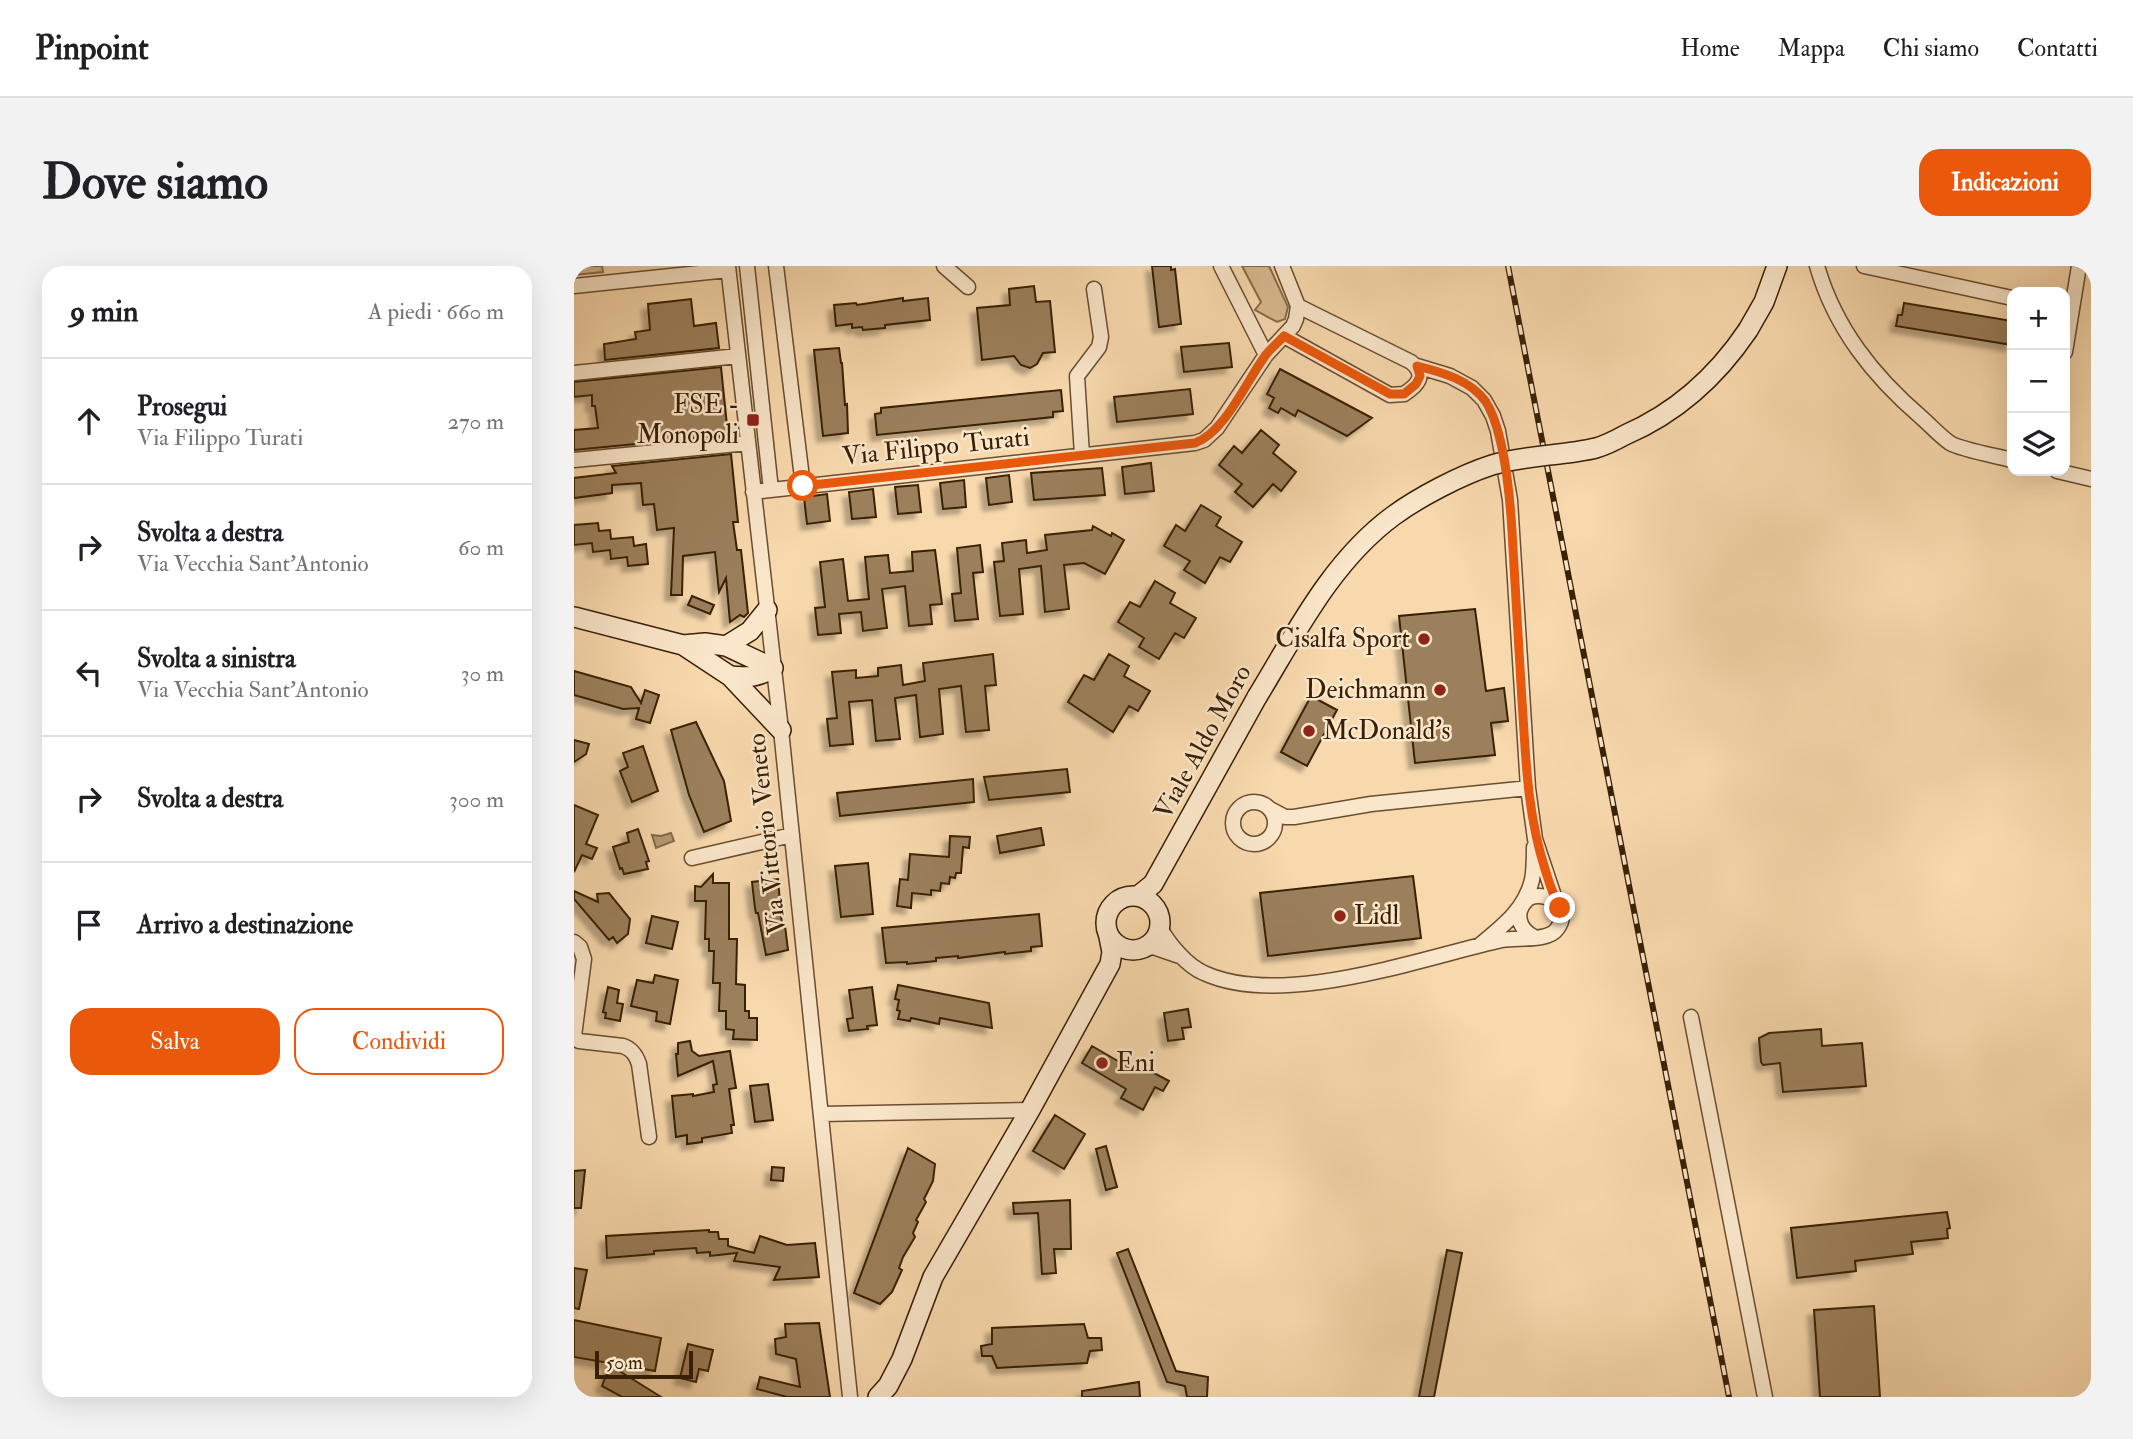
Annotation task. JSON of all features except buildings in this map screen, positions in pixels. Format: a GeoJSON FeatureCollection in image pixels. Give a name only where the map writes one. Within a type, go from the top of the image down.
{"type":"FeatureCollection","features":[{"type":"Feature","properties":{"kind":"main road","name":"Viale Aldo Moro"},"geometry":{"type":"LineString","coordinates":[[1148,895],[1257,697],[1318,596],[1354,551],[1393,516],[1436,489],[1492,465],[1598,448],[1652,424],[1694,393],[1733,352],[1764,302],[1777,266]]}},
{"type":"Feature","properties":{"kind":"main road"},"geometry":{"type":"LineString","coordinates":[[726,646],[750,631],[767,610]]}},
{"type":"Feature","properties":{"kind":"main road"},"geometry":{"type":"LineString","coordinates":[[574,617],[684,645],[730,676],[781,730]]}},
{"type":"Feature","properties":{"kind":"main road"},"geometry":{"type":"LineString","coordinates":[[684,645],[705,643],[726,646],[773,668]]}},
{"type":"Feature","properties":{"kind":"main road"},"geometry":{"type":"LineString","coordinates":[[730,676],[760,676],[773,668]]}},
{"type":"Feature","properties":{"kind":"main road"},"geometry":{"type":"LineString","coordinates":[[878,1397],[888,1386],[902,1359],[933,1277],[1030,1110],[1110,964],[1112,952],[1106,928],[1108,910],[1121,898],[1148,895],[1158,911],[1160,928],[1157,937],[1150,944],[1119,957],[1110,964]]}},
{"type":"Feature","properties":{"kind":"main road"},"geometry":{"type":"LineString","coordinates":[[1109,937],[1124,949],[1138,950]]}},
{"type":"Feature","properties":{"kind":"main road"},"geometry":{"type":"LineString","coordinates":[[895,1397],[902,1359]]}},
{"type":"Feature","properties":{"kind":"street"},"geometry":{"type":"LineString","coordinates":[[747,266],[771,490]]}},
{"type":"Feature","properties":{"kind":"street"},"geometry":{"type":"LineString","coordinates":[[776,266],[803,486]]}},
{"type":"Feature","properties":{"kind":"street"},"geometry":{"type":"LineString","coordinates":[[944,266],[968,287]]}},
{"type":"Feature","properties":{"kind":"street"},"geometry":{"type":"LineString","coordinates":[[1221,266],[1266,355]]}},
{"type":"Feature","properties":{"kind":"street"},"geometry":{"type":"LineString","coordinates":[[1160,928],[1184,957],[1202,973],[1258,986],[1298,985],[1403,966],[1503,940],[1548,936],[1558,928],[1562,915],[1535,839],[1528,788],[1510,500],[1493,415],[1484,400],[1472,388],[1450,376],[1417,366],[1298,306],[1282,266]]}},
{"type":"Feature","properties":{"kind":"street"},"geometry":{"type":"LineString","coordinates":[[1816,266],[1824,291],[1843,329],[1866,363],[1896,396],[1952,444],[2007,459]]}},
{"type":"Feature","properties":{"kind":"street"},"geometry":{"type":"LineString","coordinates":[[1864,266],[2007,297]]}},
{"type":"Feature","properties":{"kind":"street"},"geometry":{"type":"LineString","coordinates":[[2070,302],[2079,266]]}},
{"type":"Feature","properties":{"kind":"street"},"geometry":{"type":"LineString","coordinates":[[574,286],[728,268]]}},
{"type":"Feature","properties":{"kind":"street","name":"Via Vittorio Veneto"},"geometry":{"type":"LineString","coordinates":[[728,268],[781,730],[850,1397]]}},
{"type":"Feature","properties":{"kind":"street"},"geometry":{"type":"LineString","coordinates":[[1082,455],[1077,376],[1099,347],[1101,337],[1094,289]]}},
{"type":"Feature","properties":{"kind":"street","name":"Via Filippo Turati"},"geometry":{"type":"LineString","coordinates":[[754,492],[1204,440],[1217,428],[1266,355],[1296,319],[1298,306]]}},
{"type":"Feature","properties":{"kind":"street"},"geometry":{"type":"LineString","coordinates":[[1284,336],[1390,394],[1404,394],[1416,384],[1420,376],[1417,366]]}},
{"type":"Feature","properties":{"kind":"street"},"geometry":{"type":"LineString","coordinates":[[574,373],[738,356]]}},
{"type":"Feature","properties":{"kind":"street"},"geometry":{"type":"LineString","coordinates":[[574,460],[748,443]]}},
{"type":"Feature","properties":{"kind":"street"},"geometry":{"type":"LineString","coordinates":[[2070,474],[2091,480]]}},
{"type":"Feature","properties":{"kind":"street"},"geometry":{"type":"LineString","coordinates":[[1294,817],[1262,843],[1248,844],[1237,836],[1233,823],[1238,810],[1250,802],[1265,804],[1285,817],[1294,817],[1371,804],[1528,788]]}},
{"type":"Feature","properties":{"kind":"street"},"geometry":{"type":"LineString","coordinates":[[1270,809],[1276,822],[1273,833]]}},
{"type":"Feature","properties":{"kind":"street"},"geometry":{"type":"LineString","coordinates":[[692,858],[792,835]]}},
{"type":"Feature","properties":{"kind":"street"},"geometry":{"type":"LineString","coordinates":[[1534,937],[1523,929],[1520,923],[1520,909],[1532,880],[1535,839]]}},
{"type":"Feature","properties":{"kind":"street"},"geometry":{"type":"LineString","coordinates":[[1477,947],[1510,919],[1523,902],[1536,895],[1556,902]]}},
{"type":"Feature","properties":{"kind":"street"},"geometry":{"type":"LineString","coordinates":[[574,942],[580,947],[584,971],[574,1036],[579,1041],[623,1046],[637,1056],[649,1137]]}},
{"type":"Feature","properties":{"kind":"street"},"geometry":{"type":"LineString","coordinates":[[1138,950],[1153,947],[1184,957]]}},
{"type":"Feature","properties":{"kind":"street"},"geometry":{"type":"LineString","coordinates":[[1691,1017],[1766,1397]]}},
{"type":"Feature","properties":{"kind":"street"},"geometry":{"type":"LineString","coordinates":[[821,1114],[1030,1110]]}},
{"type":"Feature","properties":{"kind":"shaded area"},"geometry":{"type":"Polygon","coordinates":[[[574,266],[602,266],[603,272],[574,275],[574,266]]]}},
{"type":"Feature","properties":{"kind":"shaded area"},"geometry":{"type":"Polygon","coordinates":[[[1242,266],[1269,266],[1288,307],[1285,319],[1277,322],[1255,310],[1261,302],[1242,266]]]}},
{"type":"Feature","properties":{"kind":"shaded area"},"geometry":{"type":"Polygon","coordinates":[[[671,833],[674,841],[656,848],[652,835],[671,833]]]}},
{"type":"Feature","properties":{"kind":"railway"},"geometry":{"type":"LineString","coordinates":[[1508,266],[1729,1397]]}},
{"type":"Feature","properties":{"kind":"place","name":"FSE - Monopoli"},"geometry":{"type":"Point","coordinates":[753,420]}},
{"type":"Feature","properties":{"kind":"place","name":"Cisalfa Sport"},"geometry":{"type":"Point","coordinates":[1424,639]}},
{"type":"Feature","properties":{"kind":"place","name":"Deichmann"},"geometry":{"type":"Point","coordinates":[1440,690]}},
{"type":"Feature","properties":{"kind":"place","name":"McDonald's"},"geometry":{"type":"Point","coordinates":[1309,731]}},
{"type":"Feature","properties":{"kind":"place","name":"Lidl"},"geometry":{"type":"Point","coordinates":[1340,916]}},
{"type":"Feature","properties":{"kind":"place","name":"Eni"},"geometry":{"type":"Point","coordinates":[1102,1063]}},
{"type":"Feature","properties":{"kind":"route"},"geometry":{"type":"LineString","coordinates":[[803,486],[1195,443],[1204,440],[1217,428],[1266,355],[1284,336],[1397,396],[1411,390],[1416,384],[1420,376],[1417,366],[1450,376],[1472,388],[1484,400],[1493,415],[1510,500],[1528,788],[1535,839],[1560,908]]}}]}
